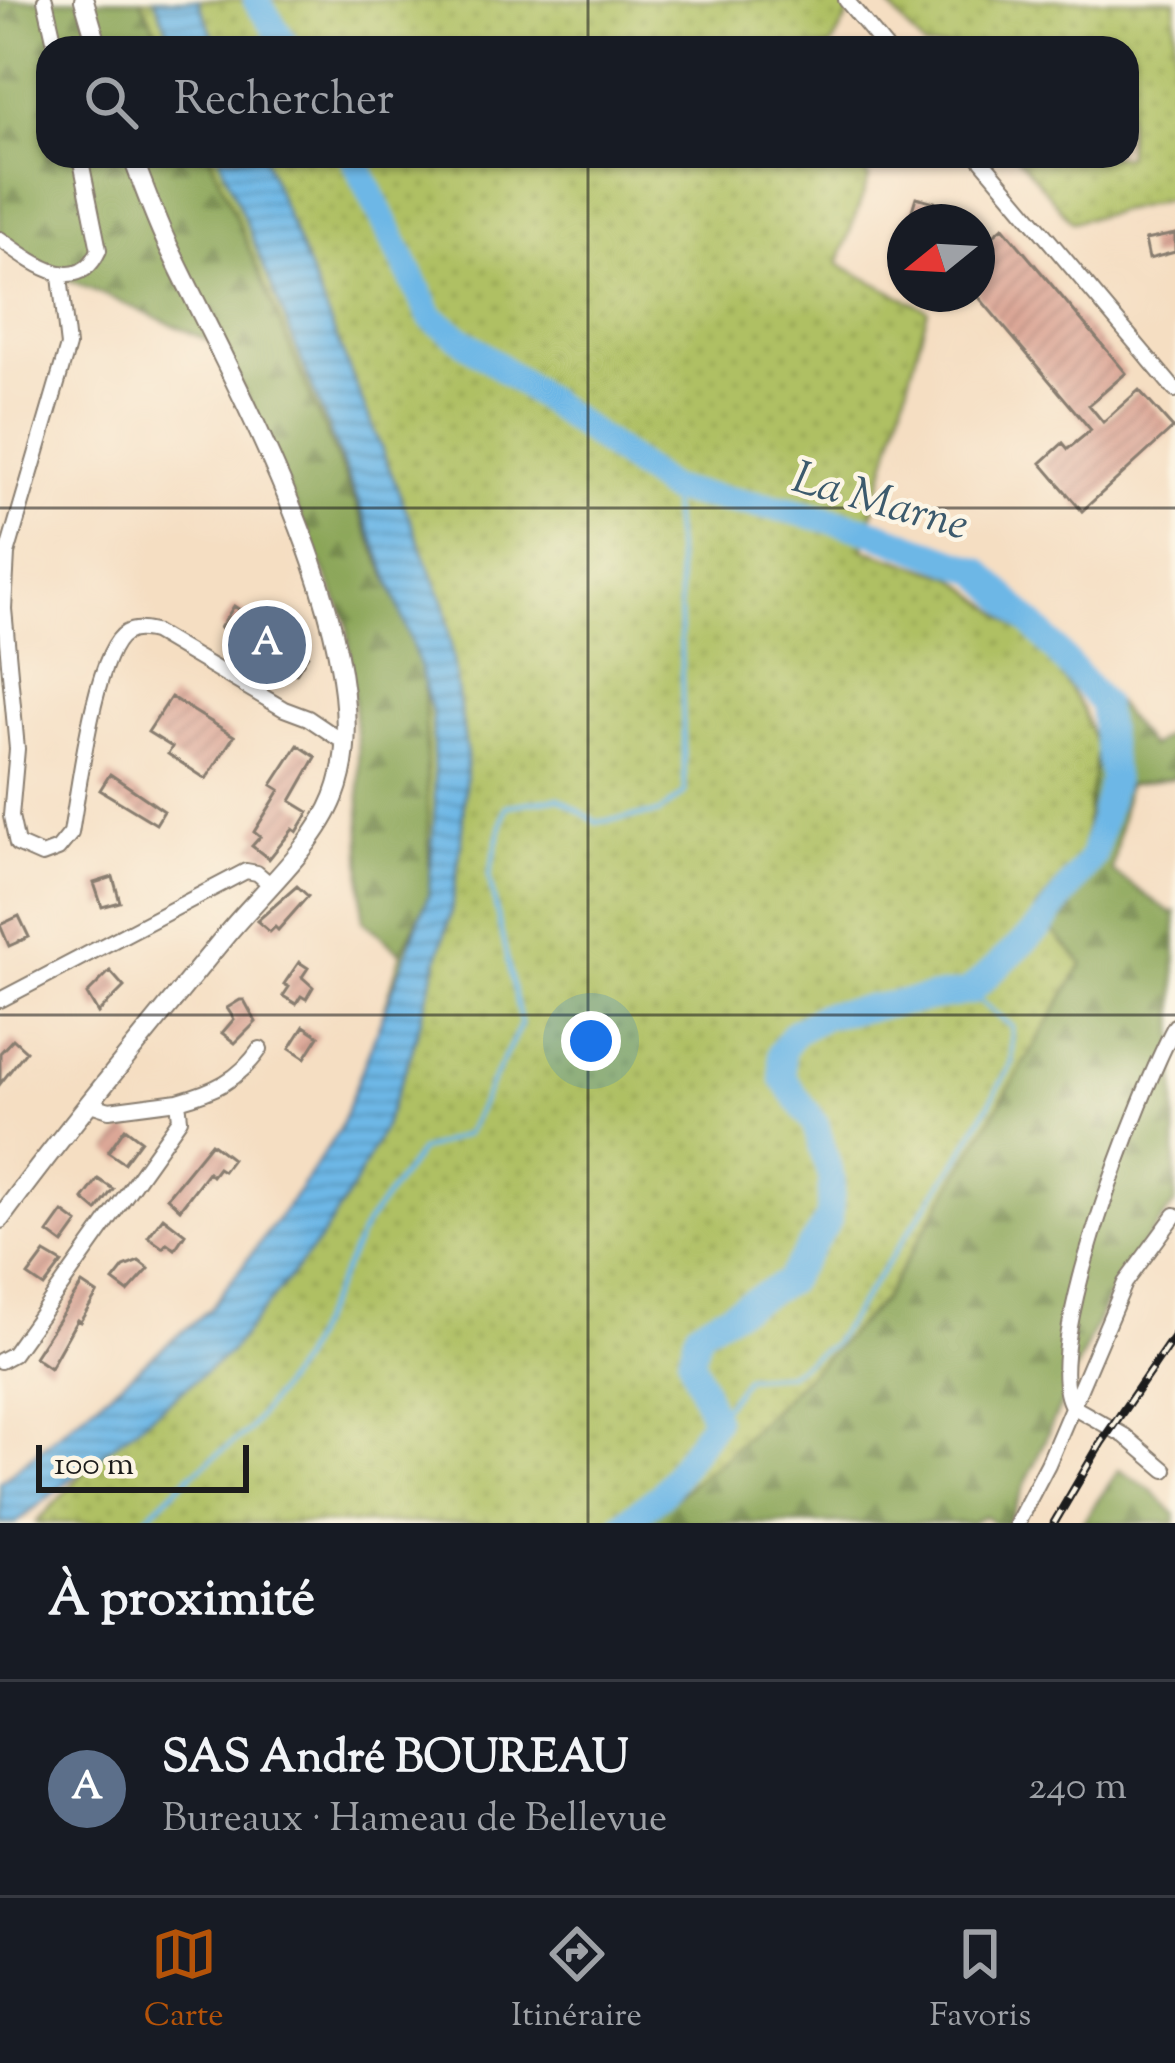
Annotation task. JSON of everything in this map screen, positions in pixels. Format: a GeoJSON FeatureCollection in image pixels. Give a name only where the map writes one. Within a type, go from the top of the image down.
{"type":"FeatureCollection","features":[{"type":"Feature","properties":{"kind":"street"},"geometry":{"type":"LineString","coordinates":[[45,0],[53,36]]}},
{"type":"Feature","properties":{"kind":"street"},"geometry":{"type":"LineString","coordinates":[[84,0],[94,36]]}},
{"type":"Feature","properties":{"kind":"street"},"geometry":{"type":"LineString","coordinates":[[846,0],[876,36]]}},
{"type":"Feature","properties":{"kind":"street"},"geometry":{"type":"LineString","coordinates":[[0,239],[60,276],[83,272],[99,250],[82,168]]}},
{"type":"Feature","properties":{"kind":"street"},"geometry":{"type":"LineString","coordinates":[[0,1219],[319,825],[334,800],[345,743],[341,665],[293,515],[137,168]]}},
{"type":"Feature","properties":{"kind":"street"},"geometry":{"type":"LineString","coordinates":[[988,168],[1175,390]]}},
{"type":"Feature","properties":{"kind":"street"},"geometry":{"type":"LineString","coordinates":[[60,276],[68,346],[7,554],[4,609],[17,749],[10,816],[17,844],[42,855],[58,849],[71,833],[105,658],[124,633],[154,632],[345,743]]}},
{"type":"Feature","properties":{"kind":"street"},"geometry":{"type":"LineString","coordinates":[[0,1000],[246,871],[270,884]]}},
{"type":"Feature","properties":{"kind":"street"},"geometry":{"type":"LineString","coordinates":[[1165,1470],[1125,1436],[1072,1406],[1065,1390],[1065,1366],[1078,1283],[1098,1219],[1175,1026]]}},
{"type":"Feature","properties":{"kind":"street"},"geometry":{"type":"LineString","coordinates":[[91,1104],[109,1110],[213,1091],[245,1071],[260,1049]]}},
{"type":"Feature","properties":{"kind":"street"},"geometry":{"type":"LineString","coordinates":[[0,1361],[13,1354],[78,1267],[180,1118],[178,1101]]}},
{"type":"Feature","properties":{"kind":"street"},"geometry":{"type":"LineString","coordinates":[[1017,1523],[1125,1283],[1175,1216]]}},
{"type":"Feature","properties":{"kind":"green space"},"geometry":{"type":"Polygon","coordinates":[[[0,0],[141,0],[158,36],[36,36],[36,168],[215,168],[424,666],[430,895],[401,953],[363,920],[359,768],[347,622],[224,347],[60,276],[0,239],[0,0]]]}},
{"type":"Feature","properties":{"kind":"green space"},"geometry":{"type":"Polygon","coordinates":[[[141,0],[857,0],[837,36],[158,36],[141,0]]]}},
{"type":"Feature","properties":{"kind":"green space"},"geometry":{"type":"Polygon","coordinates":[[[884,0],[1175,0],[1175,198],[1072,222],[1026,168],[1139,168],[1139,36],[915,36],[884,0]]]}},
{"type":"Feature","properties":{"kind":"green space"},"geometry":{"type":"Polygon","coordinates":[[[215,168],[861,168],[869,178],[838,264],[887,289],[887,312],[927,312],[863,549],[954,577],[1046,650],[1082,709],[1097,749],[1083,851],[1036,911],[1083,964],[883,1300],[722,1460],[643,1523],[36,1523],[209,1341],[310,1193],[368,1066],[401,953],[430,895],[424,666],[215,168]]]}},
{"type":"Feature","properties":{"kind":"green space"},"geometry":{"type":"Polygon","coordinates":[[[1116,703],[1150,747],[1175,729],[1175,778],[1127,785],[1112,871],[1175,912],[1175,1203],[1117,1278],[1008,1523],[995,1523],[985,1516],[970,1523],[643,1523],[722,1460],[883,1300],[1083,964],[1035,911],[1083,851],[1097,749],[1116,703]]]}},
{"type":"Feature","properties":{"kind":"green space"},"geometry":{"type":"Polygon","coordinates":[[[1119,1470],[1150,1489],[1175,1514],[1175,1523],[1082,1523],[1119,1470]]]}},
{"type":"Feature","properties":{"kind":"water"},"geometry":{"type":"Polygon","coordinates":[[[155,0],[198,0],[213,36],[170,36],[155,0]]]}},
{"type":"Feature","properties":{"kind":"water"},"geometry":{"type":"Polygon","coordinates":[[[224,168],[268,168],[445,606],[467,756],[451,912],[411,1054],[385,1124],[322,1237],[228,1354],[16,1523],[0,1523],[0,1482],[210,1309],[339,1130],[429,894],[435,804],[432,713],[384,565],[224,168]]]}},
{"type":"Feature","properties":{"kind":"building"},"geometry":{"type":"Polygon","coordinates":[[[916,197],[942,204],[914,204],[916,197]]]}},
{"type":"Feature","properties":{"kind":"building"},"geometry":{"type":"Polygon","coordinates":[[[1003,227],[1126,373],[1089,405],[1103,422],[1139,390],[1173,428],[1082,511],[1041,463],[1063,443],[1068,449],[1091,430],[991,312],[995,312],[995,234],[1003,227]]]}},
{"type":"Feature","properties":{"kind":"building"},"geometry":{"type":"Polygon","coordinates":[[[1175,234],[1175,252],[1149,259],[1145,240],[1175,234]]]}},
{"type":"Feature","properties":{"kind":"building"},"geometry":{"type":"Polygon","coordinates":[[[234,606],[308,655],[296,674],[287,671],[284,675],[273,668],[276,664],[220,628],[234,606]]]}},
{"type":"Feature","properties":{"kind":"building"},"geometry":{"type":"Polygon","coordinates":[[[171,697],[234,736],[206,779],[168,754],[172,747],[148,732],[171,697]]]}},
{"type":"Feature","properties":{"kind":"building"},"geometry":{"type":"Polygon","coordinates":[[[298,745],[316,757],[291,801],[309,812],[297,832],[293,829],[269,859],[252,846],[260,837],[254,832],[280,790],[272,785],[298,745]]]}},
{"type":"Feature","properties":{"kind":"building"},"geometry":{"type":"Polygon","coordinates":[[[110,774],[164,811],[156,824],[100,790],[110,774]]]}},
{"type":"Feature","properties":{"kind":"building"},"geometry":{"type":"Polygon","coordinates":[[[113,877],[120,902],[102,907],[94,883],[113,877]]]}},
{"type":"Feature","properties":{"kind":"building"},"geometry":{"type":"Polygon","coordinates":[[[297,886],[308,896],[278,930],[275,927],[270,932],[257,921],[297,886]]]}},
{"type":"Feature","properties":{"kind":"building"},"geometry":{"type":"Polygon","coordinates":[[[19,916],[29,937],[9,946],[0,925],[19,916]]]}},
{"type":"Feature","properties":{"kind":"building"},"geometry":{"type":"Polygon","coordinates":[[[299,962],[308,968],[302,977],[313,987],[296,1004],[283,996],[289,987],[284,984],[299,962]]]}},
{"type":"Feature","properties":{"kind":"building"},"geometry":{"type":"Polygon","coordinates":[[[110,971],[124,987],[98,1013],[87,994],[110,971]]]}},
{"type":"Feature","properties":{"kind":"building"},"geometry":{"type":"Polygon","coordinates":[[[240,1000],[256,1022],[235,1043],[222,1033],[234,1019],[227,1008],[240,1000]]]}},
{"type":"Feature","properties":{"kind":"building"},"geometry":{"type":"Polygon","coordinates":[[[304,1026],[319,1036],[305,1058],[290,1048],[304,1026]]]}},
{"type":"Feature","properties":{"kind":"building"},"geometry":{"type":"Polygon","coordinates":[[[13,1039],[26,1051],[0,1084],[0,1053],[13,1039]]]}},
{"type":"Feature","properties":{"kind":"building"},"geometry":{"type":"Polygon","coordinates":[[[125,1128],[141,1140],[124,1163],[108,1152],[125,1128]]]}},
{"type":"Feature","properties":{"kind":"building"},"geometry":{"type":"Polygon","coordinates":[[[211,1143],[232,1159],[223,1171],[218,1168],[212,1176],[208,1172],[180,1209],[167,1197],[211,1143]]]}},
{"type":"Feature","properties":{"kind":"building"},"geometry":{"type":"Polygon","coordinates":[[[98,1179],[113,1189],[97,1211],[83,1199],[98,1179]]]}},
{"type":"Feature","properties":{"kind":"building"},"geometry":{"type":"Polygon","coordinates":[[[63,1212],[78,1223],[63,1244],[48,1233],[63,1212]]]}},
{"type":"Feature","properties":{"kind":"building"},"geometry":{"type":"Polygon","coordinates":[[[163,1217],[185,1234],[175,1249],[167,1243],[163,1248],[148,1237],[163,1217]]]}},
{"type":"Feature","properties":{"kind":"building"},"geometry":{"type":"Polygon","coordinates":[[[45,1253],[62,1263],[44,1287],[28,1276],[45,1253]]]}},
{"type":"Feature","properties":{"kind":"building"},"geometry":{"type":"Polygon","coordinates":[[[139,1261],[149,1269],[128,1292],[113,1281],[124,1267],[139,1261]]]}},
{"type":"Feature","properties":{"kind":"building"},"geometry":{"type":"Polygon","coordinates":[[[82,1284],[97,1294],[50,1368],[34,1357],[82,1284]]]}},
{"type":"Feature","properties":{"kind":"waterway","name":"La Marne"},"geometry":{"type":"LineString","coordinates":[[256,0],[280,36]]}},
{"type":"Feature","properties":{"kind":"waterway","name":"La Marne"},"geometry":{"type":"LineString","coordinates":[[359,168],[431,317],[670,490],[784,509],[866,529],[979,571],[1102,703],[1113,779],[1093,856],[1040,927],[969,992],[825,1015],[794,1033],[781,1052],[783,1078],[815,1123],[832,1181],[829,1219],[787,1282],[699,1330],[691,1359],[714,1420],[662,1494],[624,1523]]}},
{"type":"Feature","properties":{"kind":"waterway","name":"La Marne"},"geometry":{"type":"LineString","coordinates":[[140,1523],[193,1473],[247,1432],[299,1362],[366,1224],[420,1151],[466,1134],[521,1024],[489,877],[506,806],[558,798],[597,822],[659,813],[685,793],[679,586],[670,490]]}},
{"type":"Feature","properties":{"kind":"waterway"},"geometry":{"type":"LineString","coordinates":[[714,1420],[746,1377],[787,1374],[832,1344],[959,1158],[1012,1063],[1012,1027],[969,992]]}},
{"type":"Feature","properties":{"kind":"railway"},"geometry":{"type":"LineString","coordinates":[[1054,1523],[1101,1443],[1175,1335]]}},
{"type":"Feature","properties":{"kind":"place","name":"SAS André BOUREAU"},"geometry":{"type":"Point","coordinates":[267,645]}}]}
